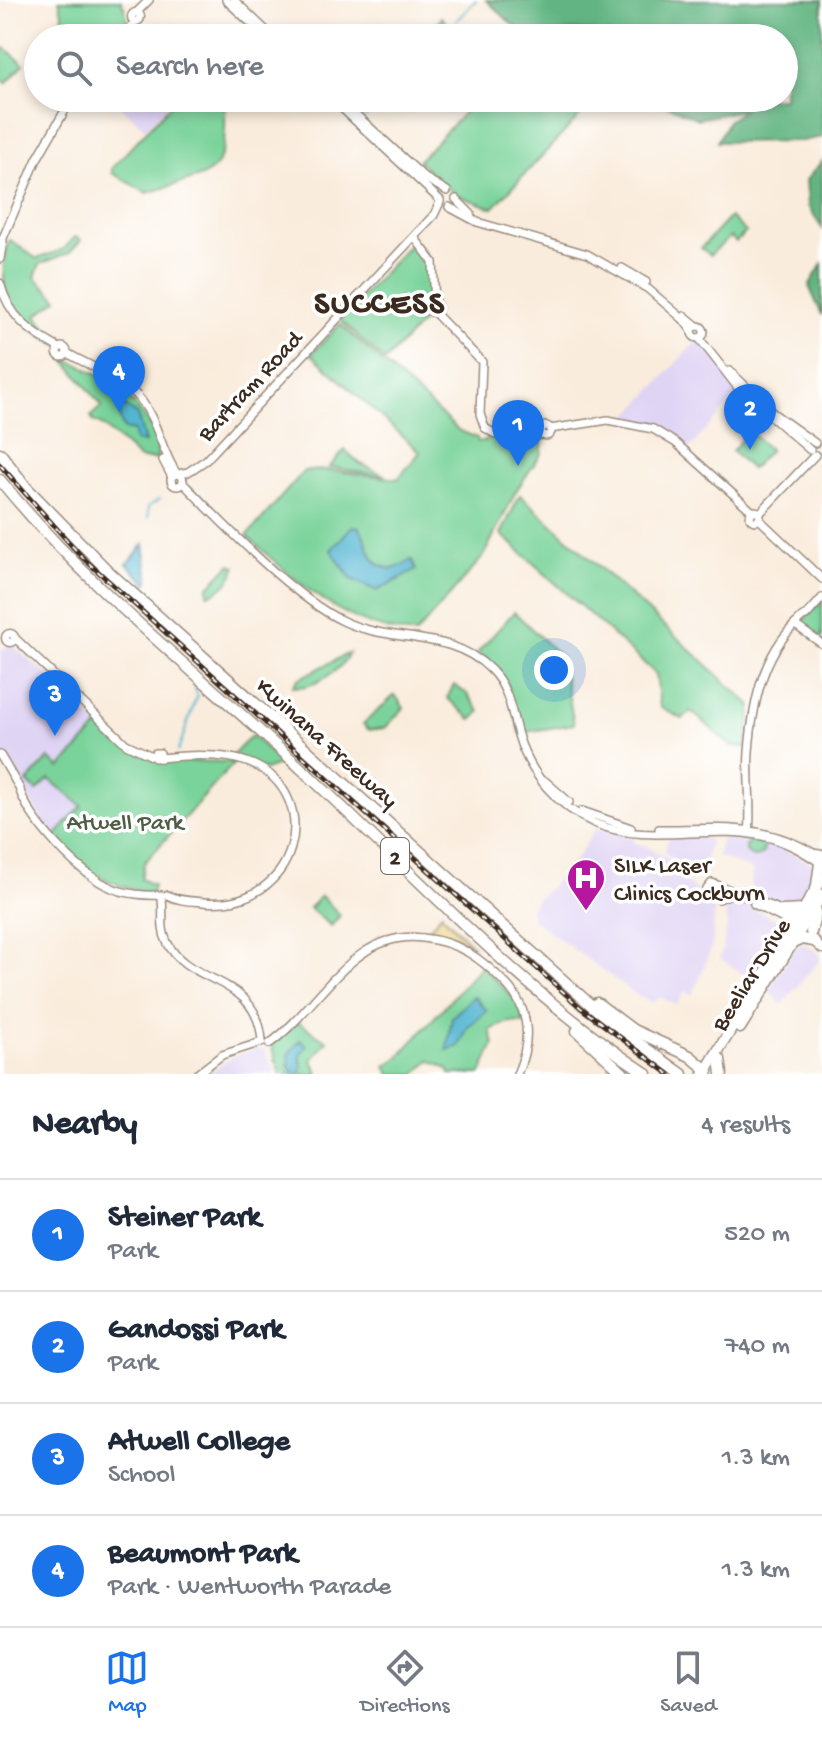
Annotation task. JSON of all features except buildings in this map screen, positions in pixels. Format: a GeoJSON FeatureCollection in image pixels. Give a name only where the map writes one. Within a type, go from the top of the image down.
{"type":"FeatureCollection","features":[{"type":"Feature","properties":{"kind":"highway","name":"Kwinana Freeway"},"geometry":{"type":"LineString","coordinates":[[0,453],[52,515],[108,571],[612,1024],[682,1074]]}},
{"type":"Feature","properties":{"kind":"highway","name":"Kwinana Freeway"},"geometry":{"type":"LineString","coordinates":[[0,480],[70,558],[519,973],[578,1024],[647,1074]]}},
{"type":"Feature","properties":{"kind":"highway","name":"Beeliar Drive"},"geometry":{"type":"LineString","coordinates":[[720,1054],[763,998],[773,975],[803,930],[820,891],[820,859]]}},
{"type":"Feature","properties":{"kind":"highway","name":"Beeliar Drive"},"geometry":{"type":"LineString","coordinates":[[803,930],[803,910],[820,891]]}},
{"type":"Feature","properties":{"kind":"highway"},"geometry":{"type":"LineString","coordinates":[[792,944],[802,939],[803,910]]}},
{"type":"Feature","properties":{"kind":"highway","name":"Beeliar Drive"},"geometry":{"type":"LineString","coordinates":[[711,1073],[780,948],[803,930]]}},
{"type":"Feature","properties":{"kind":"highway"},"geometry":{"type":"LineString","coordinates":[[539,957],[633,1030],[690,1056],[706,1059],[720,1054]]}},
{"type":"Feature","properties":{"kind":"highway"},"geometry":{"type":"LineString","coordinates":[[519,973],[624,1074]]}},
{"type":"Feature","properties":{"kind":"highway"},"geometry":{"type":"LineString","coordinates":[[690,1056],[711,1073]]}},
{"type":"Feature","properties":{"kind":"street"},"geometry":{"type":"LineString","coordinates":[[226,0],[252,24]]}},
{"type":"Feature","properties":{"kind":"street"},"geometry":{"type":"LineString","coordinates":[[234,0],[259,24]]}},
{"type":"Feature","properties":{"kind":"street"},"geometry":{"type":"LineString","coordinates":[[0,259],[2,242],[37,159],[64,112]]}},
{"type":"Feature","properties":{"kind":"street"},"geometry":{"type":"LineString","coordinates":[[346,112],[449,207],[477,222],[587,254],[648,289],[701,336],[739,389],[818,450],[756,515]]}},
{"type":"Feature","properties":{"kind":"street"},"geometry":{"type":"LineString","coordinates":[[353,112],[425,178],[454,194],[480,218],[558,238],[592,251],[646,282],[694,329]]}},
{"type":"Feature","properties":{"kind":"street","name":"Bartram Road"},"geometry":{"type":"LineString","coordinates":[[179,479],[206,460],[414,237],[434,215],[447,191]]}},
{"type":"Feature","properties":{"kind":"street"},"geometry":{"type":"LineString","coordinates":[[449,207],[456,199]]}},
{"type":"Feature","properties":{"kind":"street","name":"Bartram Road"},"geometry":{"type":"LineString","coordinates":[[434,215],[449,207]]}},
{"type":"Feature","properties":{"kind":"street"},"geometry":{"type":"LineString","coordinates":[[414,237],[433,262],[435,307],[482,362],[480,414],[485,428],[502,438],[608,420],[653,429],[676,443],[822,579]]}},
{"type":"Feature","properties":{"kind":"street"},"geometry":{"type":"LineString","coordinates":[[0,283],[8,305],[20,322],[62,352]]}},
{"type":"Feature","properties":{"kind":"street"},"geometry":{"type":"LineString","coordinates":[[0,295],[20,327],[112,383],[139,404],[179,479],[323,610],[357,627],[395,637],[452,645],[473,657],[503,685],[521,747],[540,777],[570,803],[604,822],[633,828],[678,831],[747,827]]}},
{"type":"Feature","properties":{"kind":"street"},"geometry":{"type":"LineString","coordinates":[[747,827],[749,750],[756,695],[765,667],[782,640],[822,598]]}},
{"type":"Feature","properties":{"kind":"street"},"geometry":{"type":"LineString","coordinates":[[796,625],[822,644]]}},
{"type":"Feature","properties":{"kind":"street"},"geometry":{"type":"LineString","coordinates":[[0,629],[126,744],[157,756],[227,759],[254,765],[280,787],[293,823],[286,863],[261,892],[238,902],[164,899],[115,889],[101,882],[62,849],[25,799],[0,755]]}},
{"type":"Feature","properties":{"kind":"street"},"geometry":{"type":"LineString","coordinates":[[1,649],[10,639]]}},
{"type":"Feature","properties":{"kind":"street"},"geometry":{"type":"LineString","coordinates":[[678,831],[747,827],[786,837],[820,859]]}},
{"type":"Feature","properties":{"kind":"street"},"geometry":{"type":"LineString","coordinates":[[715,887],[730,894],[803,930],[715,887]]}},
{"type":"Feature","properties":{"kind":"street"},"geometry":{"type":"LineString","coordinates":[[719,899],[730,894]]}},
{"type":"Feature","properties":{"kind":"street"},"geometry":{"type":"LineString","coordinates":[[164,899],[163,931],[176,955],[200,972],[231,986],[253,1012],[266,1040]]}},
{"type":"Feature","properties":{"kind":"street"},"geometry":{"type":"LineString","coordinates":[[200,1074],[224,1058],[266,1040],[365,950],[389,938],[421,937],[460,946],[478,957],[509,987],[524,1014],[528,1034],[517,1074]]}},
{"type":"Feature","properties":{"kind":"shaded area"},"geometry":{"type":"Polygon","coordinates":[[[127,112],[161,112],[145,129],[127,112]]]}},
{"type":"Feature","properties":{"kind":"shaded area"},"geometry":{"type":"Polygon","coordinates":[[[701,336],[743,389],[688,450],[664,432],[626,418],[701,336]]]}},
{"type":"Feature","properties":{"kind":"shaded area"},"geometry":{"type":"Polygon","coordinates":[[[10,644],[55,681],[57,684],[53,686],[75,708],[79,706],[120,745],[132,752],[53,838],[0,751],[0,652],[10,644]]]}},
{"type":"Feature","properties":{"kind":"shaded area"},"geometry":{"type":"Polygon","coordinates":[[[596,828],[634,838],[634,843],[646,846],[675,863],[671,868],[675,875],[714,902],[713,942],[700,978],[692,995],[685,991],[676,1005],[660,997],[652,1003],[635,994],[532,919],[530,909],[536,900],[571,867],[596,828]]]}},
{"type":"Feature","properties":{"kind":"shaded area"},"geometry":{"type":"Polygon","coordinates":[[[705,836],[710,842],[701,875],[694,874],[664,852],[669,838],[705,836]]]}},
{"type":"Feature","properties":{"kind":"shaded area"},"geometry":{"type":"Polygon","coordinates":[[[722,838],[773,843],[818,867],[800,909],[789,910],[750,894],[752,870],[717,856],[722,838]]]}},
{"type":"Feature","properties":{"kind":"shaded area"},"geometry":{"type":"Polygon","coordinates":[[[729,897],[781,922],[781,931],[750,978],[720,959],[727,928],[724,900],[729,897]]]}},
{"type":"Feature","properties":{"kind":"shaded area"},"geometry":{"type":"Polygon","coordinates":[[[806,944],[819,954],[820,960],[782,1005],[768,990],[797,945],[806,944]]]}},
{"type":"Feature","properties":{"kind":"shaded area"},"geometry":{"type":"Polygon","coordinates":[[[257,1048],[265,1050],[275,1074],[207,1074],[234,1056],[257,1048]]]}},
{"type":"Feature","properties":{"kind":"green space"},"geometry":{"type":"Polygon","coordinates":[[[59,0],[121,0],[127,16],[125,24],[65,24],[59,0]]]}},
{"type":"Feature","properties":{"kind":"green space"},"geometry":{"type":"Polygon","coordinates":[[[486,0],[822,0],[822,137],[802,141],[717,142],[728,121],[741,112],[798,112],[798,24],[512,24],[486,0]]]}},
{"type":"Feature","properties":{"kind":"green space"},"geometry":{"type":"Polygon","coordinates":[[[5,48],[24,64],[6,83],[0,77],[0,51],[5,48]]]}},
{"type":"Feature","properties":{"kind":"green space"},"geometry":{"type":"Polygon","coordinates":[[[164,112],[225,112],[219,160],[202,176],[147,193],[112,173],[112,168],[164,112]]]}},
{"type":"Feature","properties":{"kind":"green space"},"geometry":{"type":"Polygon","coordinates":[[[465,112],[583,112],[493,208],[456,195],[418,161],[465,112]]]}},
{"type":"Feature","properties":{"kind":"green space"},"geometry":{"type":"Polygon","coordinates":[[[682,112],[731,112],[698,119],[682,112]]]}},
{"type":"Feature","properties":{"kind":"green space"},"geometry":{"type":"Polygon","coordinates":[[[822,161],[822,228],[808,206],[806,180],[822,161]]]}},
{"type":"Feature","properties":{"kind":"green space"},"geometry":{"type":"Polygon","coordinates":[[[730,217],[746,232],[736,242],[730,237],[710,255],[701,248],[730,217]]]}},
{"type":"Feature","properties":{"kind":"green space"},"geometry":{"type":"Polygon","coordinates":[[[75,237],[81,240],[69,253],[40,264],[35,277],[58,299],[37,315],[58,345],[36,332],[12,308],[4,277],[5,256],[10,240],[37,259],[64,249],[75,237]]]}},
{"type":"Feature","properties":{"kind":"green space"},"geometry":{"type":"Polygon","coordinates":[[[412,242],[428,258],[427,306],[430,314],[385,361],[340,320],[412,242]]]}},
{"type":"Feature","properties":{"kind":"green space"},"geometry":{"type":"Polygon","coordinates":[[[822,264],[822,315],[809,286],[822,264]]]}},
{"type":"Feature","properties":{"kind":"green space"},"geometry":{"type":"Polygon","coordinates":[[[340,324],[458,430],[477,438],[478,442],[486,441],[488,434],[507,441],[543,438],[541,454],[516,491],[483,557],[416,634],[366,623],[344,613],[304,586],[247,536],[304,471],[327,470],[398,479],[420,452],[311,354],[340,324]]]}},
{"type":"Feature","properties":{"kind":"green space"},"geometry":{"type":"Polygon","coordinates":[[[64,359],[95,373],[127,397],[150,426],[157,459],[140,459],[102,425],[93,421],[91,416],[102,406],[64,359]]]}},
{"type":"Feature","properties":{"kind":"green space"},"geometry":{"type":"Polygon","coordinates":[[[749,431],[770,450],[751,469],[732,451],[749,431]]]}},
{"type":"Feature","properties":{"kind":"green space"},"geometry":{"type":"Polygon","coordinates":[[[345,450],[359,463],[386,476],[329,467],[345,450]]]}},
{"type":"Feature","properties":{"kind":"green space"},"geometry":{"type":"Polygon","coordinates":[[[520,495],[752,706],[746,747],[731,746],[691,711],[682,719],[660,707],[656,674],[501,534],[520,495]]]}},
{"type":"Feature","properties":{"kind":"green space"},"geometry":{"type":"Polygon","coordinates":[[[231,564],[236,567],[229,580],[217,591],[208,594],[208,587],[231,564]]]}},
{"type":"Feature","properties":{"kind":"green space"},"geometry":{"type":"Polygon","coordinates":[[[822,601],[822,638],[801,623],[822,601]]]}},
{"type":"Feature","properties":{"kind":"green space"},"geometry":{"type":"Polygon","coordinates":[[[514,612],[561,657],[574,724],[520,733],[507,684],[478,652],[514,612]]]}},
{"type":"Feature","properties":{"kind":"green space"},"geometry":{"type":"Polygon","coordinates":[[[349,653],[346,660],[325,678],[300,687],[293,686],[298,679],[349,653]]]}},
{"type":"Feature","properties":{"kind":"green space"},"geometry":{"type":"Polygon","coordinates":[[[454,685],[467,694],[480,712],[472,720],[447,698],[454,685]]]}},
{"type":"Feature","properties":{"kind":"green space"},"geometry":{"type":"Polygon","coordinates":[[[395,695],[404,708],[385,728],[369,730],[363,724],[395,695]]]}},
{"type":"Feature","properties":{"kind":"green space","name":"Atwell Park"},"geometry":{"type":"Polygon","coordinates":[[[99,726],[116,740],[147,756],[178,761],[235,762],[144,863],[141,879],[153,885],[151,893],[109,881],[76,859],[54,837],[82,806],[49,779],[37,791],[27,782],[49,758],[60,768],[99,726]]]}},
{"type":"Feature","properties":{"kind":"green space"},"geometry":{"type":"Polygon","coordinates":[[[252,735],[279,765],[265,770],[231,757],[252,735]]]}},
{"type":"Feature","properties":{"kind":"green space"},"geometry":{"type":"Polygon","coordinates":[[[755,839],[764,848],[755,857],[746,848],[755,839]]]}},
{"type":"Feature","properties":{"kind":"green space"},"geometry":{"type":"Polygon","coordinates":[[[321,896],[340,915],[331,926],[309,908],[321,896]]]}},
{"type":"Feature","properties":{"kind":"green space"},"geometry":{"type":"Polygon","coordinates":[[[481,966],[515,999],[525,1023],[508,1022],[490,1030],[494,1044],[481,1074],[450,1074],[448,1069],[430,1060],[415,1074],[390,1074],[386,1066],[397,1059],[481,966]]]}},
{"type":"Feature","properties":{"kind":"green space"},"geometry":{"type":"Polygon","coordinates":[[[298,1022],[327,1041],[312,1060],[318,1074],[281,1074],[271,1045],[298,1022]]]}},
{"type":"Feature","properties":{"kind":"sand"},"geometry":{"type":"Polygon","coordinates":[[[442,913],[474,947],[452,934],[427,932],[442,913]]]}},
{"type":"Feature","properties":{"kind":"water"},"geometry":{"type":"Polygon","coordinates":[[[120,403],[137,414],[145,442],[135,441],[134,431],[124,429],[120,420],[120,403]]]}},
{"type":"Feature","properties":{"kind":"water"},"geometry":{"type":"Polygon","coordinates":[[[352,526],[359,527],[370,554],[378,564],[394,569],[412,560],[416,570],[377,591],[351,579],[331,550],[352,526]]]}},
{"type":"Feature","properties":{"kind":"water"},"geometry":{"type":"Polygon","coordinates":[[[144,544],[149,581],[147,584],[127,564],[144,544]]]}},
{"type":"Feature","properties":{"kind":"water"},"geometry":{"type":"Polygon","coordinates":[[[474,996],[487,1011],[468,1027],[459,1046],[447,1050],[452,1017],[474,996]]]}},
{"type":"Feature","properties":{"kind":"water"},"geometry":{"type":"Polygon","coordinates":[[[300,1040],[307,1046],[300,1055],[300,1074],[295,1074],[289,1067],[289,1054],[300,1040]]]}},
{"type":"Feature","properties":{"kind":"waterway"},"geometry":{"type":"LineString","coordinates":[[456,21],[476,0]]}},
{"type":"Feature","properties":{"kind":"waterway"},"geometry":{"type":"LineString","coordinates":[[365,118],[370,112]]}},
{"type":"Feature","properties":{"kind":"waterway"},"geometry":{"type":"LineString","coordinates":[[148,518],[148,507],[160,499]]}},
{"type":"Feature","properties":{"kind":"waterway"},"geometry":{"type":"LineString","coordinates":[[178,751],[197,696],[195,688]]}},
{"type":"Feature","properties":{"kind":"railway"},"geometry":{"type":"LineString","coordinates":[[0,465],[82,557],[581,1008],[669,1074]]}},
{"type":"Feature","properties":{"kind":"place","name":"Beaumont Park"},"geometry":{"type":"Point","coordinates":[119,412]}},
{"type":"Feature","properties":{"kind":"place","name":"Gandossi Park"},"geometry":{"type":"Point","coordinates":[750,450]}},
{"type":"Feature","properties":{"kind":"place","name":"Steiner Park"},"geometry":{"type":"Point","coordinates":[518,466]}},
{"type":"Feature","properties":{"kind":"place","name":"Atwell College"},"geometry":{"type":"Point","coordinates":[55,736]}},
{"type":"Feature","properties":{"kind":"place","name":"SILK Laser Clinics Cockburn"},"geometry":{"type":"Point","coordinates":[586,912]}},
{"type":"Feature","properties":{"kind":"district","name":"SUCCESS"},"geometry":{"type":"Point","coordinates":[380,301]}}]}
